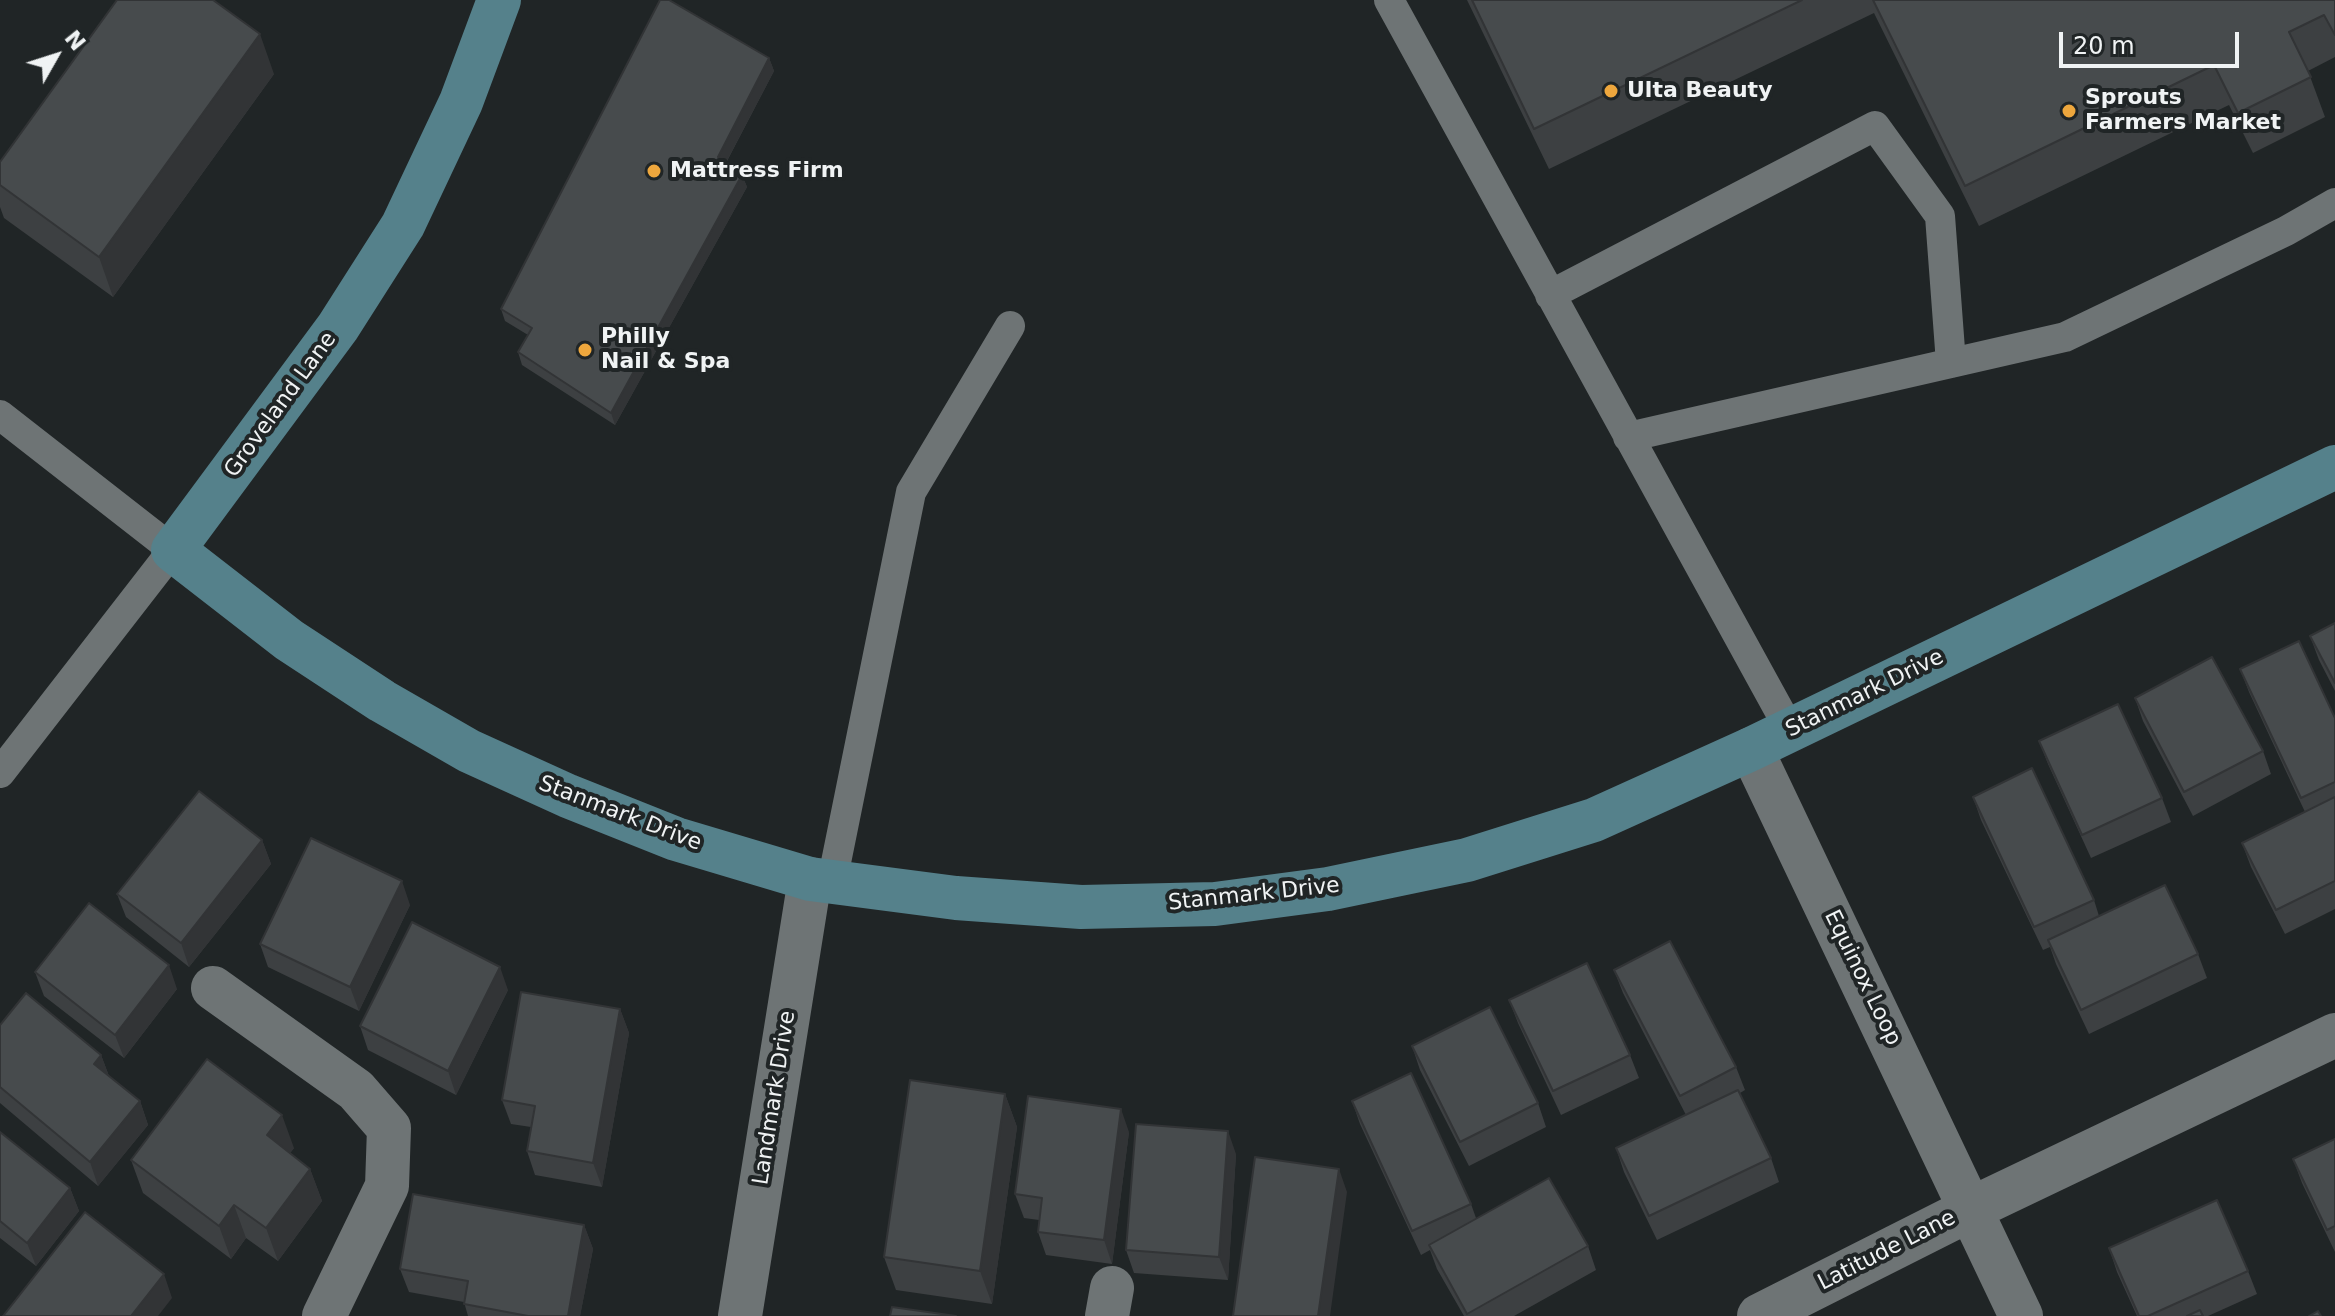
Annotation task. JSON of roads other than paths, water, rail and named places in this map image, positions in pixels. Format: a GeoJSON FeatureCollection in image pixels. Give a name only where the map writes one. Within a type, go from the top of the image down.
{"type":"FeatureCollection","features":[{"type":"Feature","properties":{"kind":"main road","name":"Groveland Lane"},"geometry":{"type":"LineString","coordinates":[[173,550],[329,340],[403,225],[461,102],[499,0]]}},
{"type":"Feature","properties":{"kind":"main road","name":"Stanmark Drive"},"geometry":{"type":"LineString","coordinates":[[173,550],[289,640],[469,751],[568,796],[676,839],[821,880],[956,898],[1081,907],[1215,904],[1328,889],[1467,860],[1594,820],[1751,749],[2335,467]]}},
{"type":"Feature","properties":{"kind":"street","name":"Equinox Loop"},"geometry":{"type":"LineString","coordinates":[[1751,749],[1973,1208],[2021,1316]]}},
{"type":"Feature","properties":{"kind":"street","name":"Landmark Drive"},"geometry":{"type":"LineString","coordinates":[[740,1316],[821,880]]}},
{"type":"Feature","properties":{"kind":"street"},"geometry":{"type":"LineString","coordinates":[[213,988],[356,1090],[389,1128],[387,1186],[324,1316]]}},
{"type":"Feature","properties":{"kind":"street"},"geometry":{"type":"LineString","coordinates":[[1973,1208],[2335,1035]]}},
{"type":"Feature","properties":{"kind":"street","name":"Latitude Lane"},"geometry":{"type":"LineString","coordinates":[[1759,1316],[1973,1208]]}},
{"type":"Feature","properties":{"kind":"lane"},"geometry":{"type":"LineString","coordinates":[[1389,0],[1790,730]]}},
{"type":"Feature","properties":{"kind":"lane"},"geometry":{"type":"LineString","coordinates":[[1550,295],[1875,126],[1940,216],[1951,363]]}},
{"type":"Feature","properties":{"kind":"lane"},"geometry":{"type":"LineString","coordinates":[[1628,437],[2065,337],[2286,231],[2335,203]]}},
{"type":"Feature","properties":{"kind":"lane"},"geometry":{"type":"LineString","coordinates":[[821,880],[911,492],[1010,326]]}},
{"type":"Feature","properties":{"kind":"lane"},"geometry":{"type":"LineString","coordinates":[[0,415],[173,550]]}},
{"type":"Feature","properties":{"kind":"lane","name":"Groveland Lane"},"geometry":{"type":"LineString","coordinates":[[0,773],[173,550]]}},
{"type":"Feature","properties":{"kind":"place","name":"Ulta Beauty"},"geometry":{"type":"Point","coordinates":[1611,91]}},
{"type":"Feature","properties":{"kind":"place","name":"Sprouts Farmers Market"},"geometry":{"type":"Point","coordinates":[2069,111]}},
{"type":"Feature","properties":{"kind":"place","name":"Mattress Firm"},"geometry":{"type":"Point","coordinates":[654,171]}},
{"type":"Feature","properties":{"kind":"place","name":"Philly Nail & Spa"},"geometry":{"type":"Point","coordinates":[585,350]}}]}
